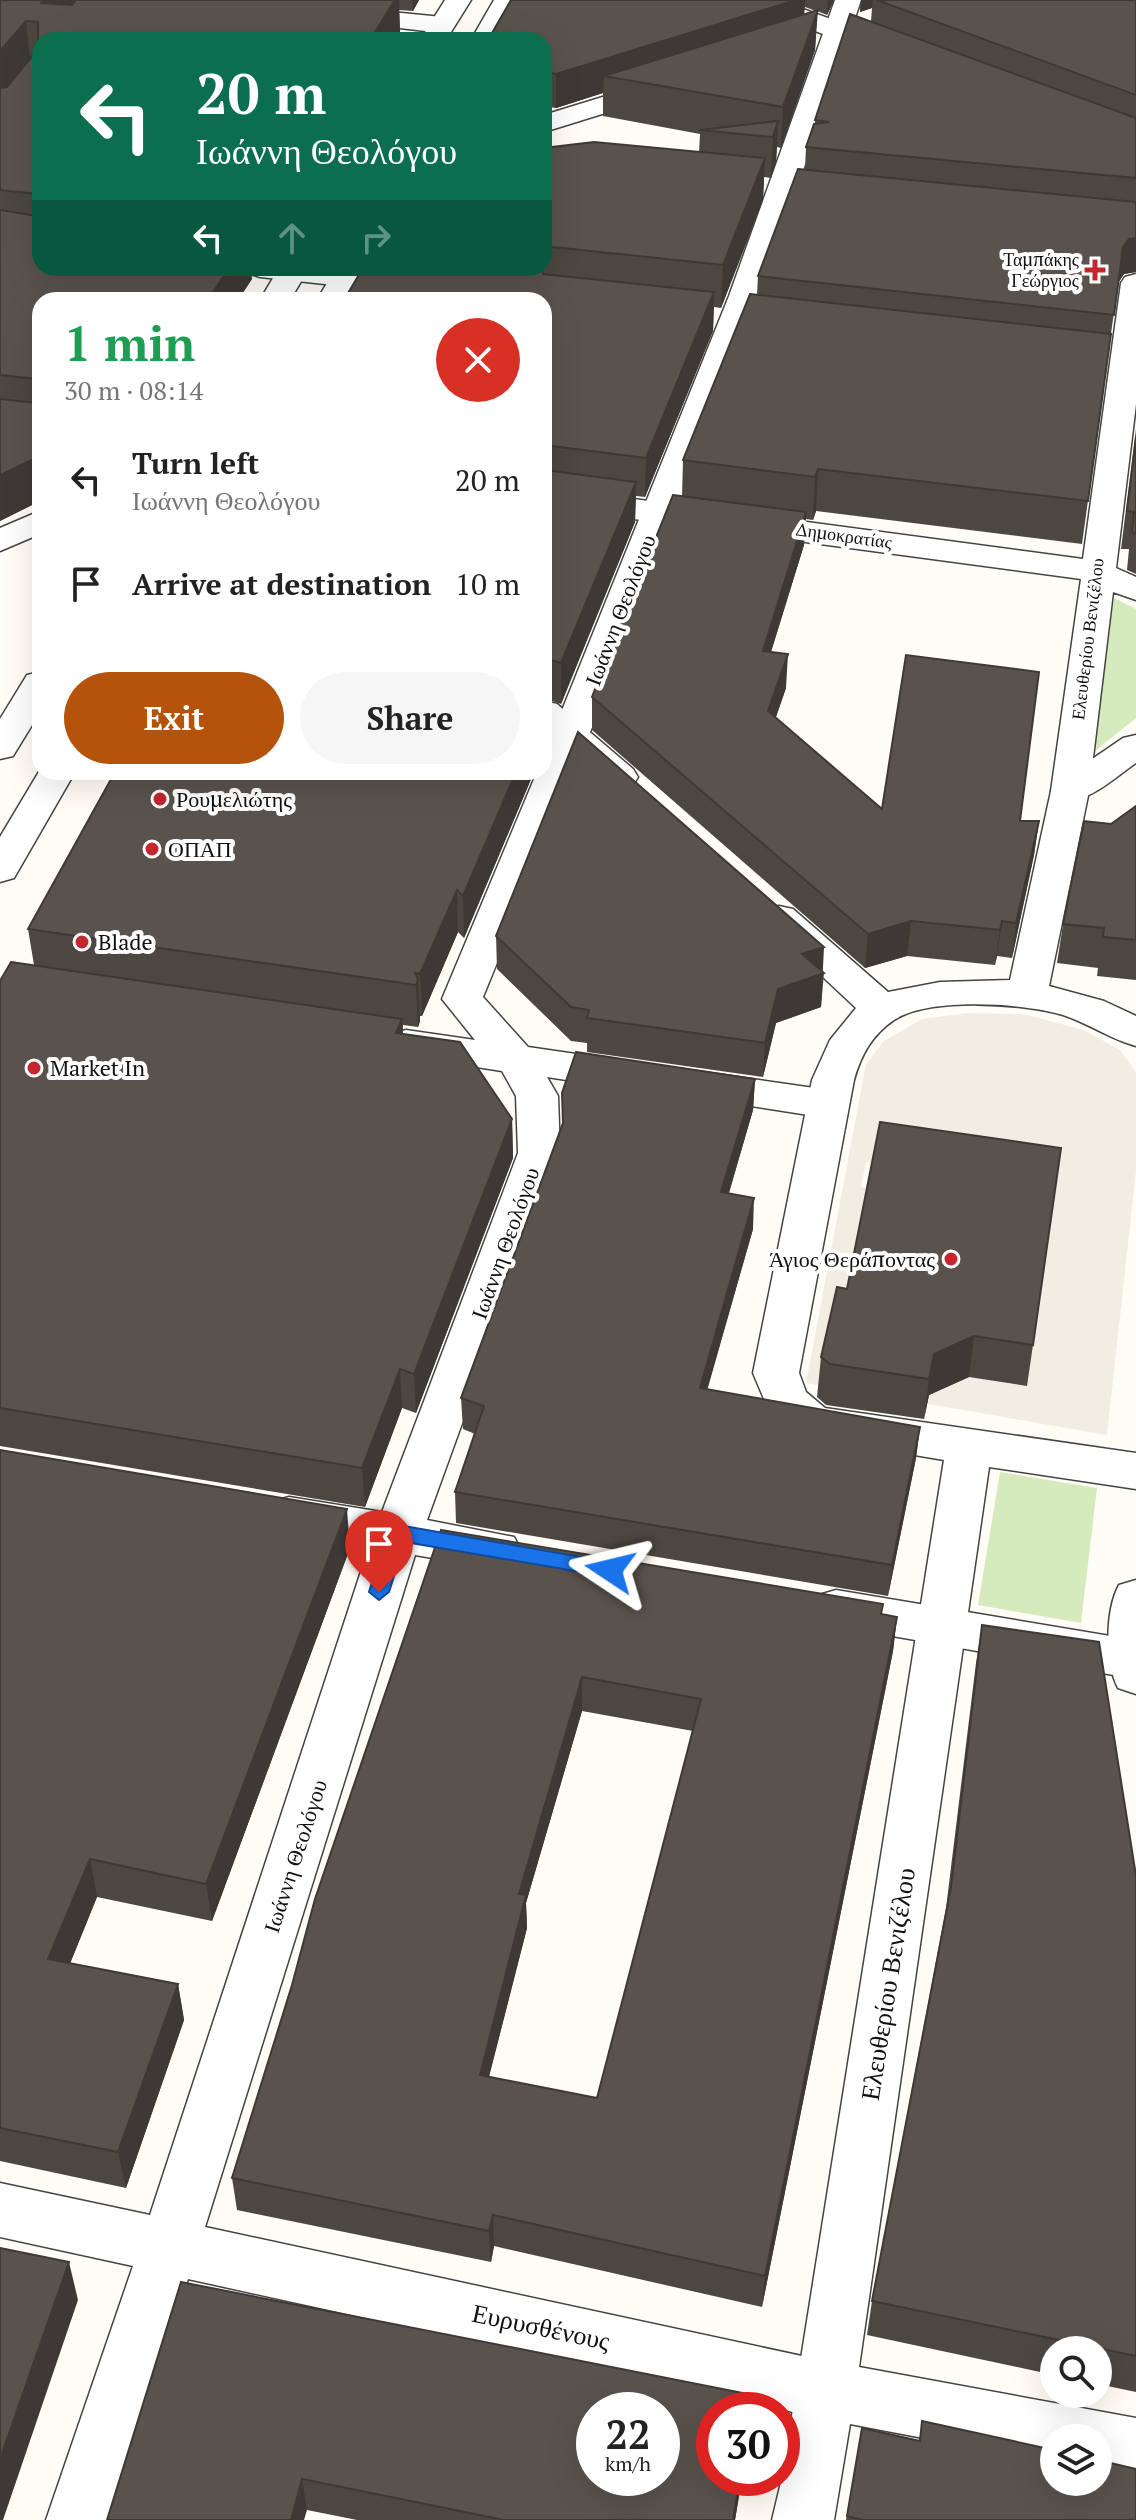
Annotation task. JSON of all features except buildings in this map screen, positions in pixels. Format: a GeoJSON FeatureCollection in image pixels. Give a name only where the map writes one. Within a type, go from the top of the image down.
{"type":"FeatureCollection","features":[{"type":"Feature","properties":{"kind":"street"},"geometry":{"type":"LineString","coordinates":[[439,32],[458,0]]}},
{"type":"Feature","properties":{"kind":"street"},"geometry":{"type":"LineString","coordinates":[[489,32],[507,0]]}},
{"type":"Feature","properties":{"kind":"street"},"geometry":{"type":"LineString","coordinates":[[754,0],[927,64]]}},
{"type":"Feature","properties":{"kind":"street","name":"Ιωάννη Θεολόγου"},"geometry":{"type":"LineString","coordinates":[[558,723],[658,511],[784,191],[848,0]]}},
{"type":"Feature","properties":{"kind":"street"},"geometry":{"type":"LineString","coordinates":[[323,13],[432,32]]}},
{"type":"Feature","properties":{"kind":"street"},"geometry":{"type":"LineString","coordinates":[[794,44],[879,17]]}},
{"type":"Feature","properties":{"kind":"street"},"geometry":{"type":"LineString","coordinates":[[552,121],[691,77]]}},
{"type":"Feature","properties":{"kind":"street"},"geometry":{"type":"LineString","coordinates":[[754,188],[814,194]]}},
{"type":"Feature","properties":{"kind":"street"},"geometry":{"type":"LineString","coordinates":[[318,276],[343,282],[419,285]]}},
{"type":"Feature","properties":{"kind":"street","name":"Ελευθερίου Βενιζέλου"},"geometry":{"type":"LineString","coordinates":[[1028,992],[1070,791],[1096,571],[1110,363],[1136,283]]}},
{"type":"Feature","properties":{"kind":"street"},"geometry":{"type":"LineString","coordinates":[[703,318],[766,325]]}},
{"type":"Feature","properties":{"kind":"street","name":"Δημοκρατίας"},"geometry":{"type":"LineString","coordinates":[[552,498],[1096,571],[1136,590]]}},
{"type":"Feature","properties":{"kind":"street"},"geometry":{"type":"LineString","coordinates":[[0,748],[32,696]]}},
{"type":"Feature","properties":{"kind":"street"},"geometry":{"type":"LineString","coordinates":[[558,723],[643,798]]}},
{"type":"Feature","properties":{"kind":"street"},"geometry":{"type":"LineString","coordinates":[[1070,791],[1136,746]]}},
{"type":"Feature","properties":{"kind":"street"},"geometry":{"type":"LineString","coordinates":[[0,870],[52,780]]}},
{"type":"Feature","properties":{"kind":"street","name":"Ιωάννη Θεολόγου"},"geometry":{"type":"LineString","coordinates":[[77,2520],[170,2245],[398,1533],[539,1153],[537,1096],[516,1060],[462,999],[538,780]]}},
{"type":"Feature","properties":{"kind":"street"},"geometry":{"type":"LineString","coordinates":[[751,893],[882,1009]]}},
{"type":"Feature","properties":{"kind":"street"},"geometry":{"type":"LineString","coordinates":[[1136,1033],[1110,1017],[1028,992],[959,992],[922,997],[882,1009],[861,1025],[840,1056],[828,1104],[776,1373],[786,1401],[812,1423],[1136,1471]]}},
{"type":"Feature","properties":{"kind":"street"},"geometry":{"type":"LineString","coordinates":[[375,1039],[828,1104]]}},
{"type":"Feature","properties":{"kind":"street","name":"Ελευθερίου Βενιζέλου"},"geometry":{"type":"LineString","coordinates":[[803,2520],[969,1447]]}},
{"type":"Feature","properties":{"kind":"street"},"geometry":{"type":"LineString","coordinates":[[245,1507],[538,1557]]}},
{"type":"Feature","properties":{"kind":"street"},"geometry":{"type":"LineString","coordinates":[[787,1600],[1135,1667],[1136,1599]]}},
{"type":"Feature","properties":{"kind":"street","name":"Ευρυσθένους"},"geometry":{"type":"LineString","coordinates":[[0,2210],[825,2390],[1040,2430]]}},
{"type":"Feature","properties":{"kind":"street"},"geometry":{"type":"LineString","coordinates":[[1112,2444],[1136,2448]]}},
{"type":"Feature","properties":{"kind":"green space"},"geometry":{"type":"Polygon","coordinates":[[[1114,598],[1136,609],[1136,718],[1089,756],[1114,598]]]}},
{"type":"Feature","properties":{"kind":"green space"},"geometry":{"type":"Polygon","coordinates":[[[1000,1472],[1097,1488],[1081,1623],[978,1605],[1000,1472]]]}},
{"type":"Feature","properties":{"kind":"shaded area"},"geometry":{"type":"Polygon","coordinates":[[[968,1013],[1023,1014],[1084,1030],[1120,1050],[1136,1072],[1136,1171],[1107,1435],[806,1383],[866,1064],[884,1041],[922,1019],[968,1013]],[[866,1162],[861,1187],[871,1189],[913,1391],[934,1392],[950,1385],[1054,1189],[866,1162]]]}},
{"type":"Feature","properties":{"kind":"place","name":"Ταμπάκης Γεώργιος"},"geometry":{"type":"Point","coordinates":[1095,270]}},
{"type":"Feature","properties":{"kind":"place","name":"Ρουμελιώτης"},"geometry":{"type":"Point","coordinates":[160,799]}},
{"type":"Feature","properties":{"kind":"place","name":"ΟΠΑΠ"},"geometry":{"type":"Point","coordinates":[152,849]}},
{"type":"Feature","properties":{"kind":"place","name":"Blade"},"geometry":{"type":"Point","coordinates":[82,942]}},
{"type":"Feature","properties":{"kind":"place","name":"Market In"},"geometry":{"type":"Point","coordinates":[34,1068]}},
{"type":"Feature","properties":{"kind":"place","name":"Άγιος Θεράποντας"},"geometry":{"type":"Point","coordinates":[951,1259]}},
{"type":"Feature","properties":{"kind":"route"},"geometry":{"type":"LineString","coordinates":[[379,1592],[398,1533],[610,1570]]}}]}
